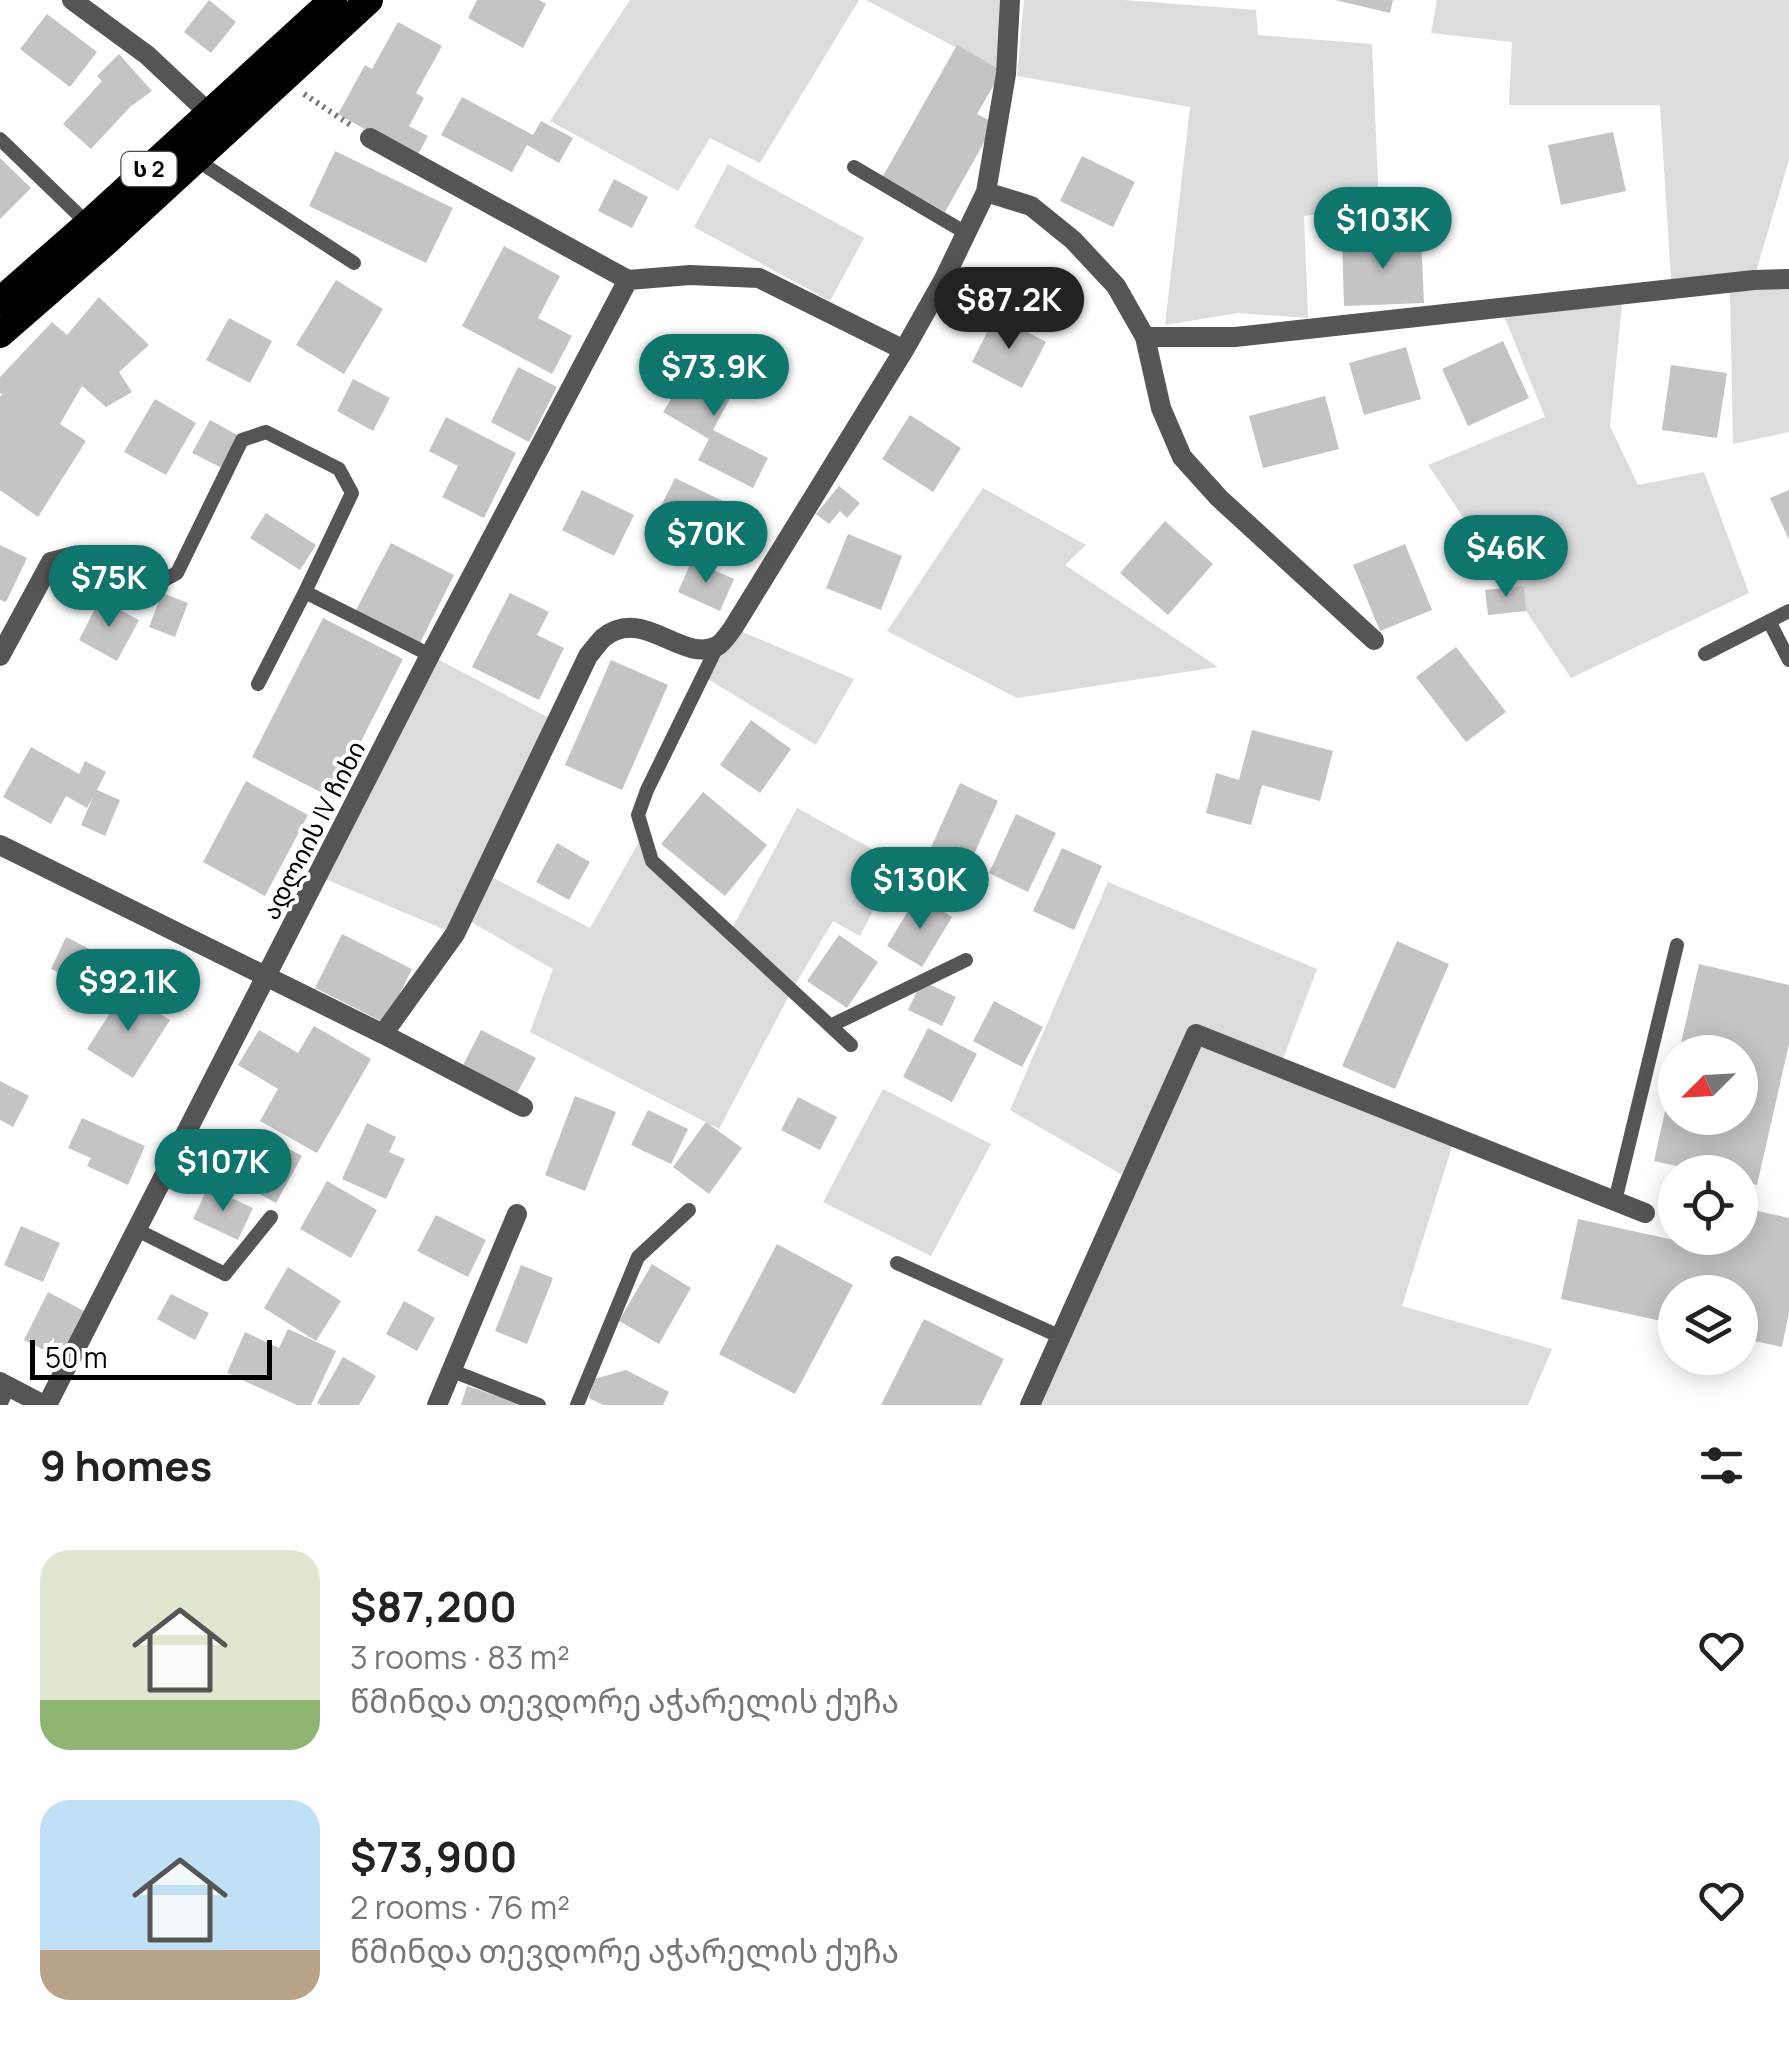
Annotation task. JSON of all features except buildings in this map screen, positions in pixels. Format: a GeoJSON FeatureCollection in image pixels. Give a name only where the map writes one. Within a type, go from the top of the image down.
{"type":"FeatureCollection","features":[{"type":"Feature","properties":{"kind":"highway","name":"ს 2"},"geometry":{"type":"LineString","coordinates":[[0,334],[369,0]]}},
{"type":"Feature","properties":{"kind":"highway","name":"ს 2"},"geometry":{"type":"LineString","coordinates":[[0,301],[210,114],[326,3]]}},
{"type":"Feature","properties":{"kind":"street"},"geometry":{"type":"LineString","coordinates":[[72,0],[147,55],[210,114]]}},
{"type":"Feature","properties":{"kind":"street"},"geometry":{"type":"LineString","coordinates":[[383,1034],[456,934],[588,656],[605,636],[624,628],[654,632],[684,647],[718,646],[733,628],[904,350],[986,192],[1006,74],[1010,0]]}},
{"type":"Feature","properties":{"kind":"street"},"geometry":{"type":"LineString","coordinates":[[370,138],[628,280],[690,275],[759,278],[904,350]]}},
{"type":"Feature","properties":{"kind":"street"},"geometry":{"type":"LineString","coordinates":[[986,192],[1031,206],[1072,240],[1116,286],[1146,337],[1161,408],[1182,457],[1219,498],[1374,640]]}},
{"type":"Feature","properties":{"kind":"street"},"geometry":{"type":"LineString","coordinates":[[1146,337],[1235,336],[1789,278]]}},
{"type":"Feature","properties":{"kind":"street","name":"ადლიის IV ჩიხი"},"geometry":{"type":"LineString","coordinates":[[45,1405],[430,655],[628,280]]}},
{"type":"Feature","properties":{"kind":"street"},"geometry":{"type":"LineString","coordinates":[[0,656],[52,562],[74,556],[153,586]]}},
{"type":"Feature","properties":{"kind":"street"},"geometry":{"type":"LineString","coordinates":[[0,845],[523,1107]]}},
{"type":"Feature","properties":{"kind":"street"},"geometry":{"type":"LineString","coordinates":[[1030,1405],[1196,1034],[1645,1212]]}},
{"type":"Feature","properties":{"kind":"street"},"geometry":{"type":"LineString","coordinates":[[437,1405],[518,1214]]}},
{"type":"Feature","properties":{"kind":"street"},"geometry":{"type":"LineString","coordinates":[[3,1391],[45,1405]]}},
{"type":"Feature","properties":{"kind":"lane"},"geometry":{"type":"LineString","coordinates":[[0,140],[88,224]]}},
{"type":"Feature","properties":{"kind":"lane"},"geometry":{"type":"LineString","coordinates":[[194,159],[354,263]]}},
{"type":"Feature","properties":{"kind":"lane"},"geometry":{"type":"LineString","coordinates":[[854,167],[966,232]]}},
{"type":"Feature","properties":{"kind":"lane"},"geometry":{"type":"LineString","coordinates":[[153,586],[178,573],[242,440],[266,432],[339,469],[352,493],[258,684]]}},
{"type":"Feature","properties":{"kind":"lane"},"geometry":{"type":"LineString","coordinates":[[305,592],[430,655]]}},
{"type":"Feature","properties":{"kind":"lane"},"geometry":{"type":"LineString","coordinates":[[1705,654],[1789,611]]}},
{"type":"Feature","properties":{"kind":"lane"},"geometry":{"type":"LineString","coordinates":[[1770,621],[1789,660]]}},
{"type":"Feature","properties":{"kind":"lane"},"geometry":{"type":"LineString","coordinates":[[718,646],[647,790],[638,816],[643,835],[652,861],[851,1045]]}},
{"type":"Feature","properties":{"kind":"lane"},"geometry":{"type":"LineString","coordinates":[[1615,1201],[1677,945]]}},
{"type":"Feature","properties":{"kind":"lane"},"geometry":{"type":"LineString","coordinates":[[830,1026],[966,960]]}},
{"type":"Feature","properties":{"kind":"lane"},"geometry":{"type":"LineString","coordinates":[[577,1405],[638,1256],[689,1210]]}},
{"type":"Feature","properties":{"kind":"lane"},"geometry":{"type":"LineString","coordinates":[[137,1230],[225,1274],[271,1217]]}},
{"type":"Feature","properties":{"kind":"lane"},"geometry":{"type":"LineString","coordinates":[[897,1263],[1061,1337]]}},
{"type":"Feature","properties":{"kind":"lane"},"geometry":{"type":"LineString","coordinates":[[450,1370],[539,1405]]}},
{"type":"Feature","properties":{"kind":"path"},"geometry":{"type":"LineString","coordinates":[[282,79],[370,138]]}},
{"type":"Feature","properties":{"kind":"shaded area"},"geometry":{"type":"Polygon","coordinates":[[[630,0],[859,0],[760,163],[710,138],[678,191],[550,121],[630,0]]]}},
{"type":"Feature","properties":{"kind":"shaded area"},"geometry":{"type":"Polygon","coordinates":[[[866,0],[1010,0],[1006,74],[866,0]]]}},
{"type":"Feature","properties":{"kind":"shaded area"},"geometry":{"type":"Polygon","coordinates":[[[1024,0],[1124,0],[1256,10],[1258,35],[1372,44],[1379,206],[1304,216],[1308,318],[1238,313],[1165,325],[1190,107],[1017,76],[1024,0]]]}},
{"type":"Feature","properties":{"kind":"shaded area"},"geometry":{"type":"Polygon","coordinates":[[[1437,0],[1789,0],[1789,160],[1755,275],[1671,279],[1660,105],[1509,105],[1512,42],[1431,33],[1437,0]]]}},
{"type":"Feature","properties":{"kind":"shaded area"},"geometry":{"type":"Polygon","coordinates":[[[728,164],[864,238],[830,301],[694,227],[728,164]]]}},
{"type":"Feature","properties":{"kind":"shaded area"},"geometry":{"type":"Polygon","coordinates":[[[1789,287],[1789,432],[1733,444],[1730,292],[1789,287]]]}},
{"type":"Feature","properties":{"kind":"shaded area"},"geometry":{"type":"Polygon","coordinates":[[[1622,304],[1610,426],[1638,485],[1704,472],[1749,593],[1571,678],[1428,465],[1545,417],[1504,316],[1622,304]]]}},
{"type":"Feature","properties":{"kind":"shaded area"},"geometry":{"type":"Polygon","coordinates":[[[983,488],[1086,545],[1065,565],[1218,667],[1017,698],[887,631],[983,488]]]}},
{"type":"Feature","properties":{"kind":"shaded area"},"geometry":{"type":"Polygon","coordinates":[[[733,628],[854,679],[816,745],[703,676],[733,628]]]}},
{"type":"Feature","properties":{"kind":"shaded area"},"geometry":{"type":"Polygon","coordinates":[[[430,655],[555,721],[484,873],[590,928],[643,835],[653,861],[730,932],[797,808],[898,863],[860,936],[833,921],[719,1129],[530,1032],[553,969],[464,918],[455,934],[318,876],[430,655]]]}},
{"type":"Feature","properties":{"kind":"shaded area"},"geometry":{"type":"Polygon","coordinates":[[[1108,882],[1317,969],[1280,1067],[1455,1137],[1402,1306],[1552,1349],[1528,1405],[1030,1405],[1131,1180],[1010,1110],[1108,882]]]}},
{"type":"Feature","properties":{"kind":"shaded area"},"geometry":{"type":"Polygon","coordinates":[[[883,1089],[991,1144],[931,1256],[823,1202],[883,1089]]]}}]}
